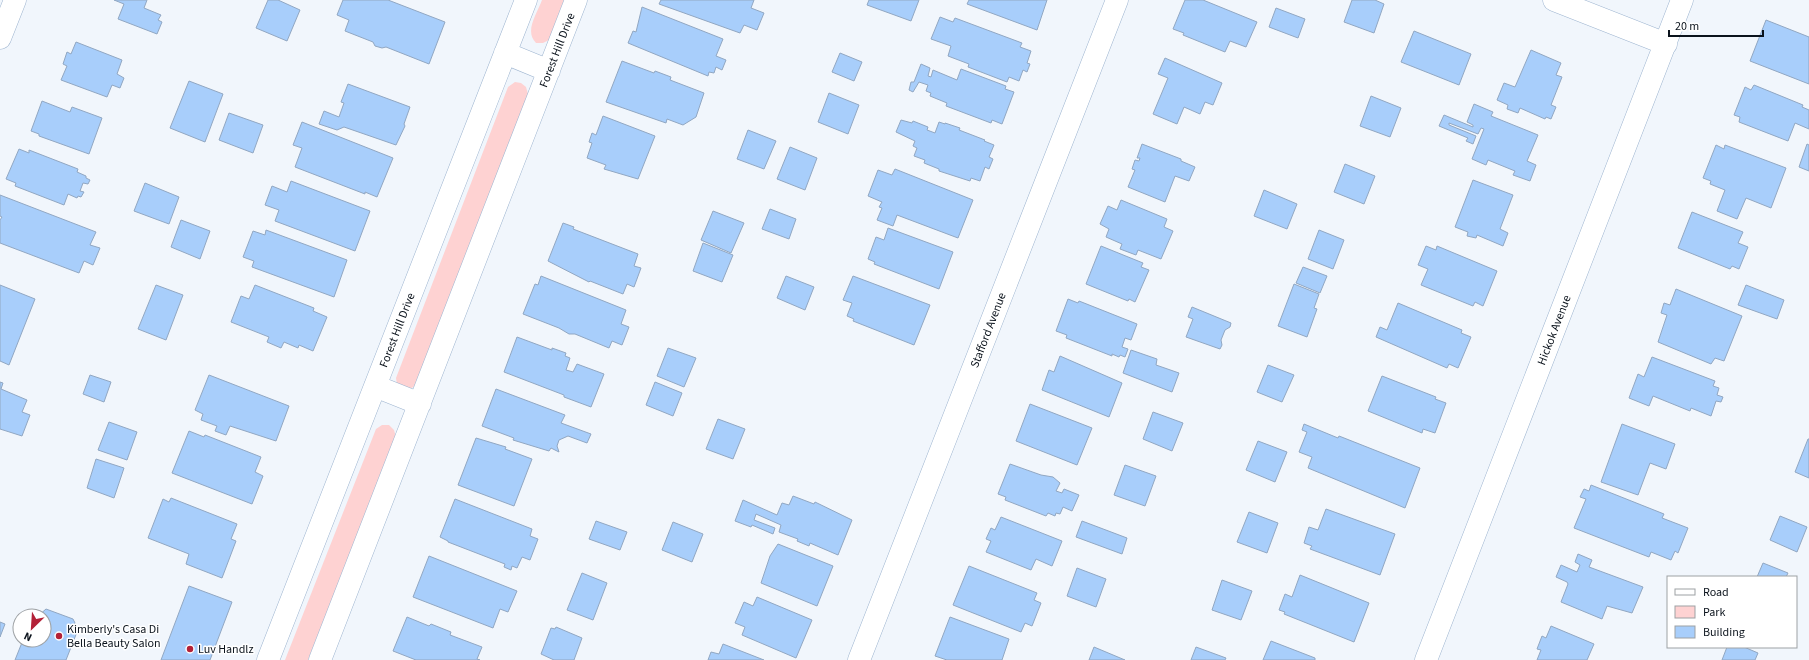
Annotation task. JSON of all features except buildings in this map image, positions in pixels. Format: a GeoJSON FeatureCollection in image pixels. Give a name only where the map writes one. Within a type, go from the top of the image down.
{"type":"FeatureCollection","features":[{"type":"Feature","properties":{"kind":"street"},"geometry":{"type":"LineString","coordinates":[[0,38],[15,0]]}},
{"type":"Feature","properties":{"kind":"street","name":"Forest Hill Drive"},"geometry":{"type":"LineString","coordinates":[[268,660],[526,0]]}},
{"type":"Feature","properties":{"kind":"street","name":"Forest Hill Drive"},"geometry":{"type":"LineString","coordinates":[[320,660],[576,0]]}},
{"type":"Feature","properties":{"kind":"street","name":"Stafford Avenue"},"geometry":{"type":"LineString","coordinates":[[859,660],[1117,0]]}},
{"type":"Feature","properties":{"kind":"street"},"geometry":{"type":"LineString","coordinates":[[1554,0],[1666,44]]}},
{"type":"Feature","properties":{"kind":"street","name":"Hickok Avenue"},"geometry":{"type":"LineString","coordinates":[[1426,660],[1682,0]]}},
{"type":"Feature","properties":{"kind":"street"},"geometry":{"type":"LineString","coordinates":[[505,53],[549,71]]}},
{"type":"Feature","properties":{"kind":"street"},"geometry":{"type":"LineString","coordinates":[[375,386],[420,404]]}},
{"type":"Feature","properties":{"kind":"green space"},"geometry":{"type":"Polygon","coordinates":[[[542,0],[564,0],[549,40],[543,43],[536,43],[531,33],[531,28],[542,0]]]}},
{"type":"Feature","properties":{"kind":"green space"},"geometry":{"type":"Polygon","coordinates":[[[515,82],[521,83],[526,87],[528,94],[415,386],[408,390],[397,385],[396,378],[508,87],[515,82]]]}},
{"type":"Feature","properties":{"kind":"green space"},"geometry":{"type":"Polygon","coordinates":[[[382,425],[389,425],[394,430],[396,437],[308,660],[285,660],[376,429],[382,425]]]}},
{"type":"Feature","properties":{"kind":"place","name":"Kimberly's Casa Di Bella Beauty Salon"},"geometry":{"type":"Point","coordinates":[59,636]}},
{"type":"Feature","properties":{"kind":"place","name":"Luv Handlz"},"geometry":{"type":"Point","coordinates":[190,649]}}]}
